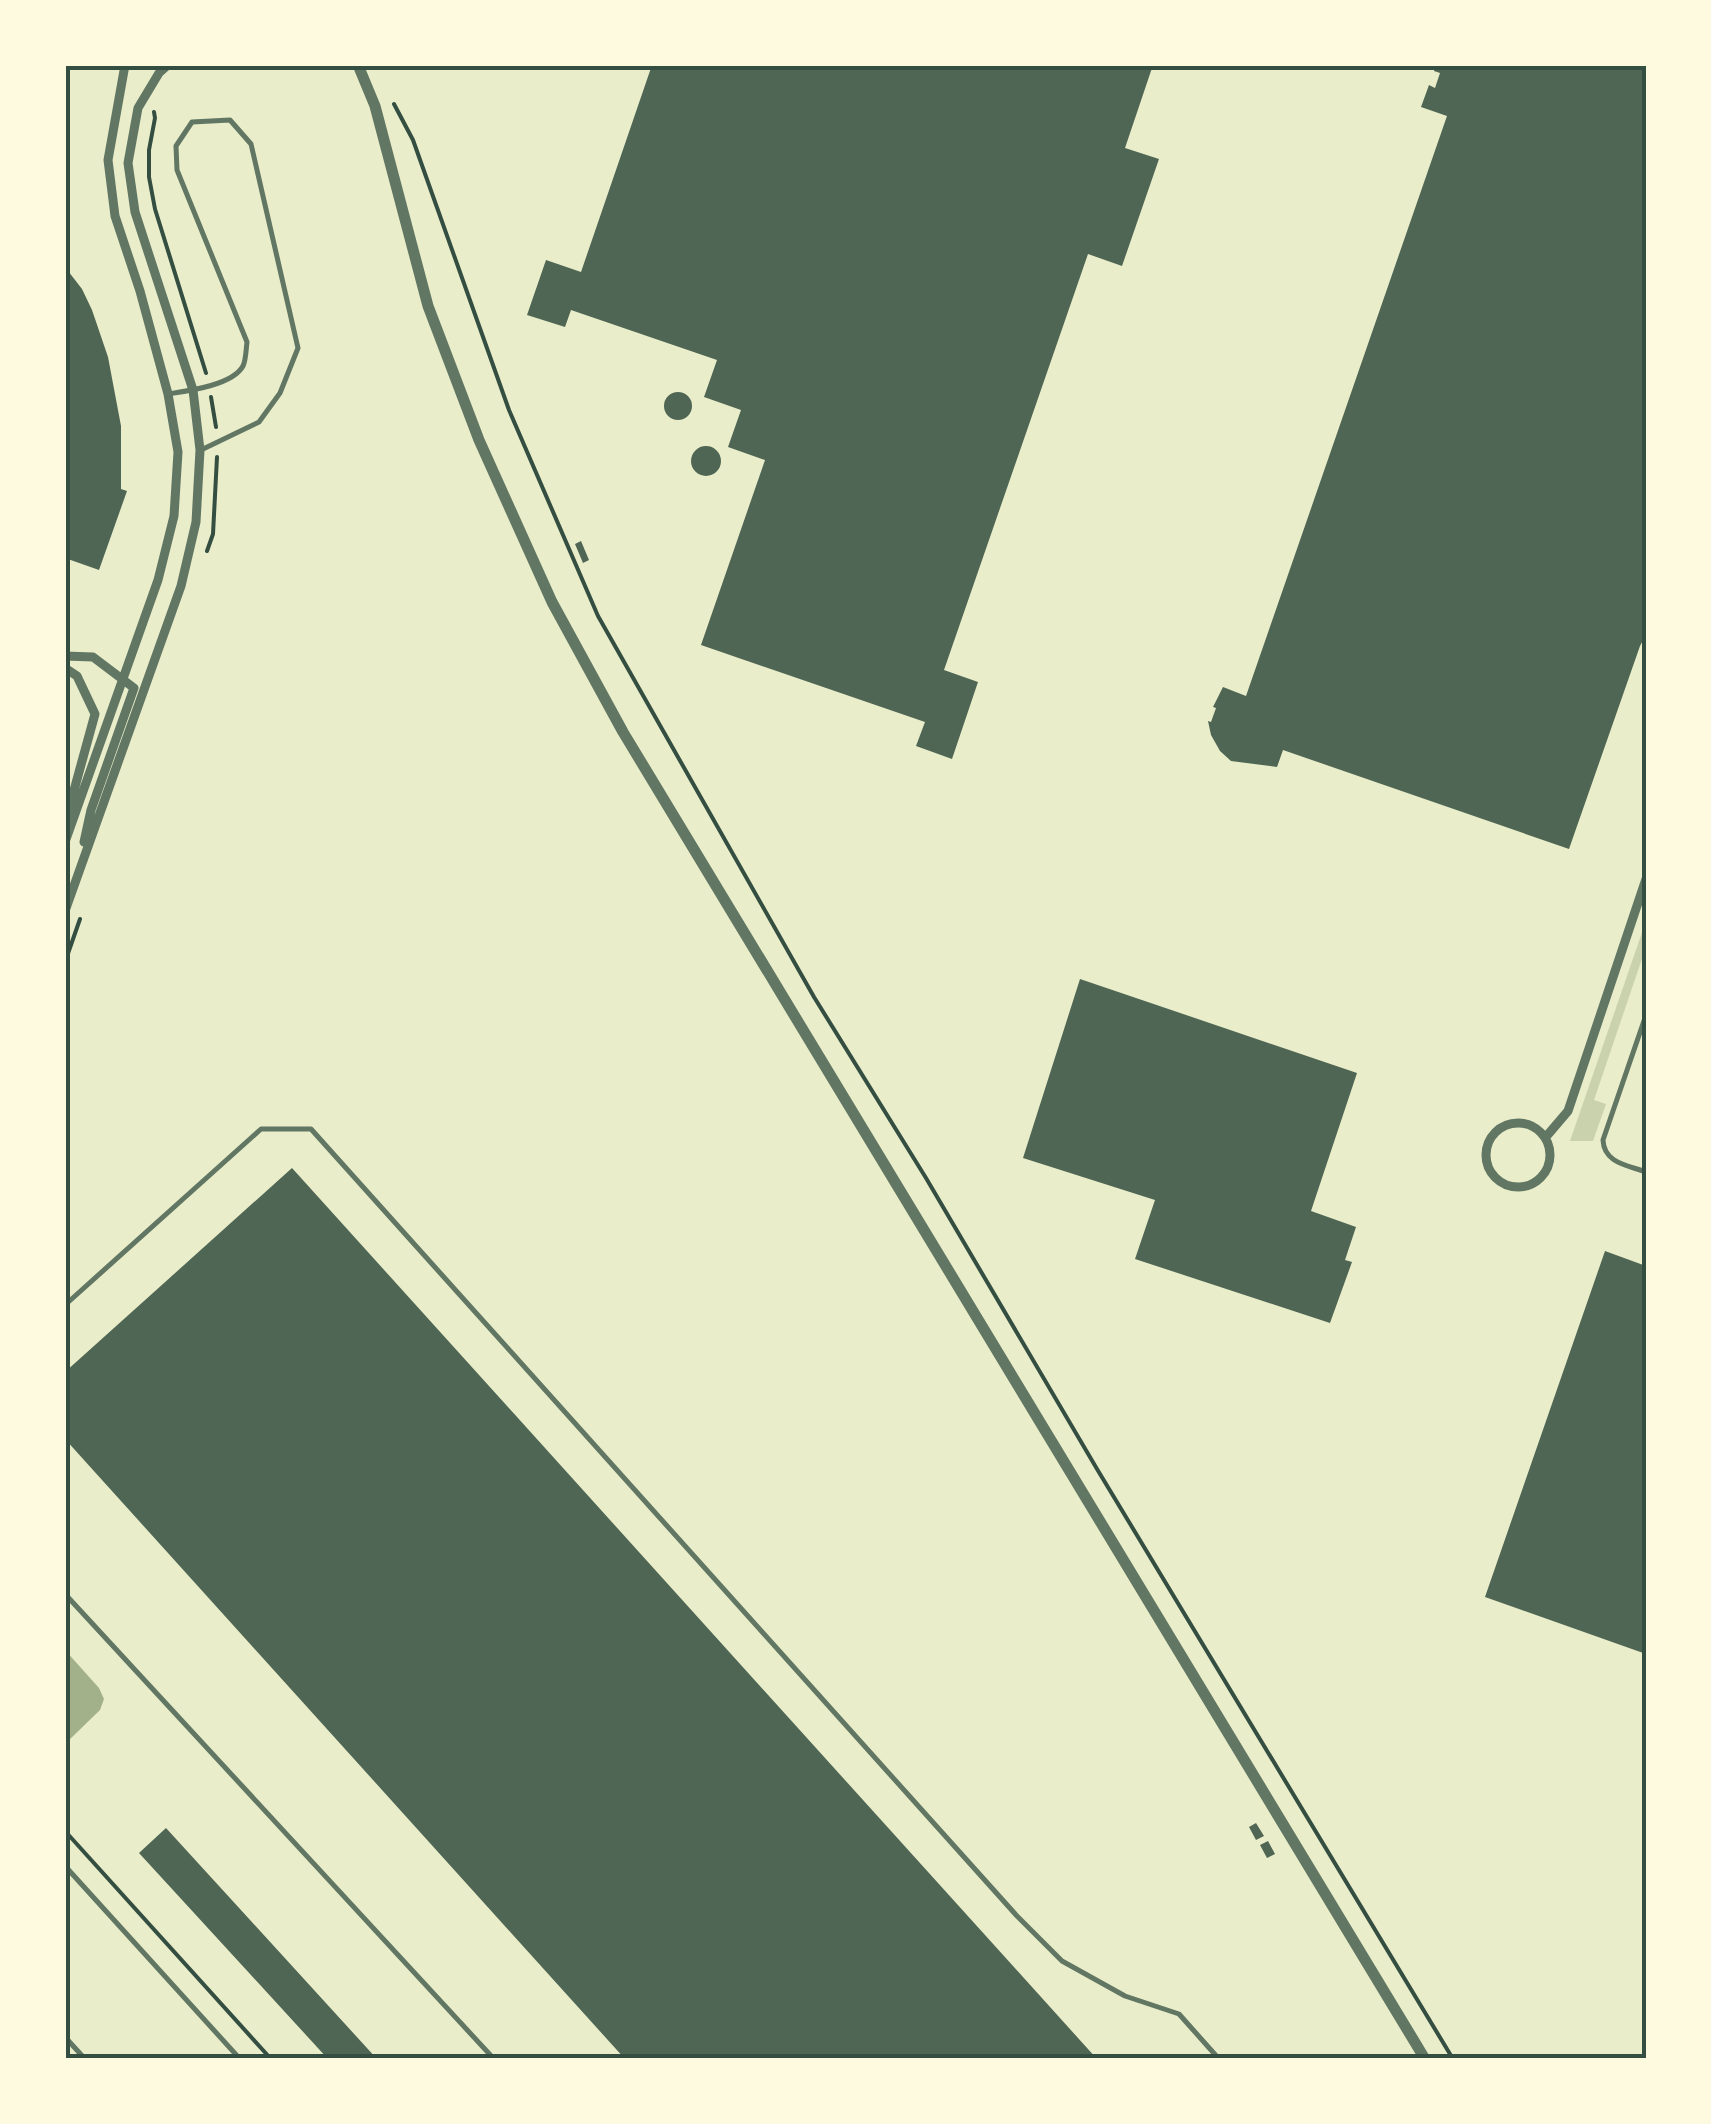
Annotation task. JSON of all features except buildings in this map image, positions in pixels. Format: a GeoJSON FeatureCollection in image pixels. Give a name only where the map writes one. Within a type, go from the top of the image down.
{"type":"FeatureCollection","features":[{"type":"Feature","properties":{"kind":"street"},"geometry":{"type":"LineString","coordinates":[[65,842],[158,580],[174,516],[178,452],[168,394],[115,216],[108,160],[124,65]]}},
{"type":"Feature","properties":{"kind":"street"},"geometry":{"type":"LineString","coordinates":[[65,910],[181,586],[196,522],[200,450],[193,390],[136,212],[128,164],[138,108],[168,65]]}},
{"type":"Feature","properties":{"kind":"street"},"geometry":{"type":"LineString","coordinates":[[348,65],[375,106]]}},
{"type":"Feature","properties":{"kind":"street"},"geometry":{"type":"LineString","coordinates":[[358,65],[375,106],[428,306],[479,440],[552,602],[623,732],[1426,2059]]}},
{"type":"Feature","properties":{"kind":"street"},"geometry":{"type":"LineString","coordinates":[[65,656],[93,657],[134,688],[91,810],[78,874]]}},
{"type":"Feature","properties":{"kind":"street"},"geometry":{"type":"LineString","coordinates":[[65,668],[77,676],[94,714],[65,823]]}},
{"type":"Feature","properties":{"kind":"street"},"geometry":{"type":"LineString","coordinates":[[1545,1138],[1568,1112],[1646,879]]}},
{"type":"Feature","properties":{"kind":"street"},"geometry":{"type":"LineString","coordinates":[[1506,1125],[1528,1125],[1545,1138],[1550,1157],[1548,1168],[1535,1183],[1515,1187],[1496,1179],[1486,1160],[1486,1150],[1490,1139],[1506,1125]]}},
{"type":"Feature","properties":{"kind":"lane"},"geometry":{"type":"LineString","coordinates":[[168,394],[230,378],[242,366],[247,342],[176,170],[176,146],[192,122],[230,120],[250,144],[298,348],[280,393],[259,422],[200,450]]}},
{"type":"Feature","properties":{"kind":"lane"},"geometry":{"type":"LineString","coordinates":[[1646,1015],[1603,1140],[1611,1160],[1646,1172]]}},
{"type":"Feature","properties":{"kind":"lane"},"geometry":{"type":"LineString","coordinates":[[65,1306],[262,1129],[311,1129],[1017,1916],[1062,1961],[1125,1996],[1179,2014],[1220,2059]]}},
{"type":"Feature","properties":{"kind":"lane"},"geometry":{"type":"LineString","coordinates":[[65,1594],[494,2059]]}},
{"type":"Feature","properties":{"kind":"lane"},"geometry":{"type":"LineString","coordinates":[[65,1866],[240,2059]]}},
{"type":"Feature","properties":{"kind":"lane"},"geometry":{"type":"LineString","coordinates":[[65,2036],[85,2059]]}},
{"type":"Feature","properties":{"kind":"path"},"geometry":{"type":"LineString","coordinates":[[386,91],[414,140],[509,410],[598,616],[814,996],[1454,2059]]}},
{"type":"Feature","properties":{"kind":"path"},"geometry":{"type":"LineString","coordinates":[[65,1831],[271,2059]]}},
{"type":"Feature","properties":{"kind":"shaded area"},"geometry":{"type":"Polygon","coordinates":[[[1646,921],[1646,947],[1594,1100],[1606,1104],[1593,1141],[1570,1141],[1646,921]]]}},
{"type":"Feature","properties":{"kind":"shaded area"},"geometry":{"type":"Polygon","coordinates":[[[65,1650],[104,1699],[100,1710],[65,1744],[65,1650]]]}}]}
